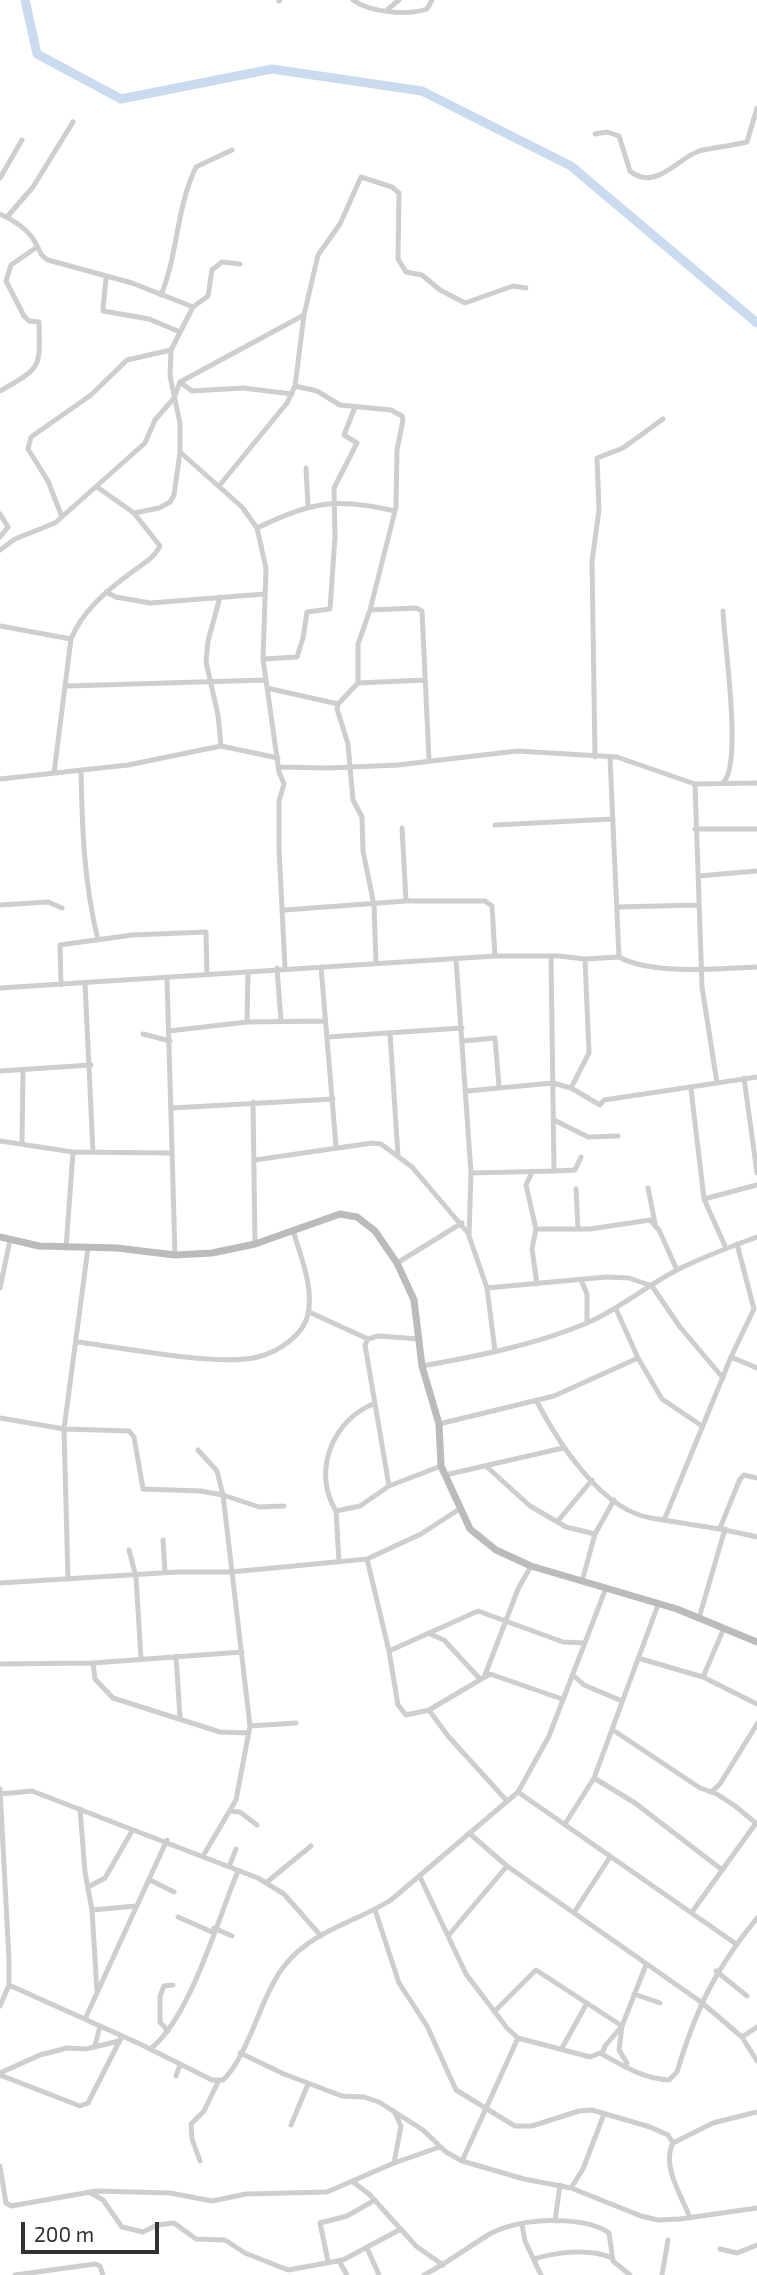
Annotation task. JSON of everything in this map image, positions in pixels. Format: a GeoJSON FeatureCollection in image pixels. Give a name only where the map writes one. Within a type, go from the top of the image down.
{"type":"FeatureCollection","features":[{"type":"Feature","properties":{"kind":"street"},"geometry":{"type":"LineString","coordinates":[[353,0],[375,10],[425,10],[432,0]]}},
{"type":"Feature","properties":{"kind":"street"},"geometry":{"type":"LineString","coordinates":[[387,10],[399,0]]}},
{"type":"Feature","properties":{"kind":"street"},"geometry":{"type":"LineString","coordinates":[[595,134],[607,132],[619,136],[624,159],[633,174],[653,176],[667,173],[696,152],[747,142],[757,108]]}},
{"type":"Feature","properties":{"kind":"street"},"geometry":{"type":"LineString","coordinates":[[7,217],[33,187],[73,122]]}},
{"type":"Feature","properties":{"kind":"street"},"geometry":{"type":"LineString","coordinates":[[0,178],[22,140]]}},
{"type":"Feature","properties":{"kind":"street"},"geometry":{"type":"LineString","coordinates":[[161,295],[169,277],[177,222],[196,167],[232,150]]}},
{"type":"Feature","properties":{"kind":"street"},"geometry":{"type":"LineString","coordinates":[[219,486],[282,412],[292,394],[304,316],[318,255],[340,224],[361,177],[392,187],[400,193],[398,259],[406,272],[422,275],[440,290],[464,303],[513,286],[526,288]]}},
{"type":"Feature","properties":{"kind":"street"},"geometry":{"type":"LineString","coordinates":[[0,214],[21,227],[40,255],[48,260],[193,307]]}},
{"type":"Feature","properties":{"kind":"street"},"geometry":{"type":"LineString","coordinates":[[0,391],[33,371],[39,363],[39,321],[29,321],[24,316],[6,281],[11,265],[37,247]]}},
{"type":"Feature","properties":{"kind":"street"},"geometry":{"type":"LineString","coordinates":[[134,513],[159,508],[170,502],[174,495],[180,452],[180,423],[170,376],[171,350],[193,307],[208,296],[212,271],[219,263],[240,264]]}},
{"type":"Feature","properties":{"kind":"street"},"geometry":{"type":"LineString","coordinates":[[106,278],[103,310],[149,319],[180,332]]}},
{"type":"Feature","properties":{"kind":"street"},"geometry":{"type":"LineString","coordinates":[[1,548],[62,517],[145,443],[155,420],[174,398],[180,382],[304,316]]}},
{"type":"Feature","properties":{"kind":"street"},"geometry":{"type":"LineString","coordinates":[[62,517],[48,481],[28,449],[31,437],[91,395],[126,361],[171,350]]}},
{"type":"Feature","properties":{"kind":"street"},"geometry":{"type":"LineString","coordinates":[[180,382],[192,391],[243,388],[292,394]]}},
{"type":"Feature","properties":{"kind":"street"},"geometry":{"type":"LineString","coordinates":[[295,386],[317,391],[340,405],[391,410],[402,416],[395,511],[370,610],[358,644],[358,683],[338,704],[338,715],[348,744],[353,800],[362,817],[363,850],[374,905],[376,963]]}},
{"type":"Feature","properties":{"kind":"street"},"geometry":{"type":"LineString","coordinates":[[263,659],[297,657],[307,612],[330,609],[335,537],[333,503],[338,479],[357,443],[344,434],[355,407]]}},
{"type":"Feature","properties":{"kind":"street"},"geometry":{"type":"LineString","coordinates":[[595,757],[592,561],[599,510],[597,458],[623,448],[663,419]]}},
{"type":"Feature","properties":{"kind":"street"},"geometry":{"type":"LineString","coordinates":[[180,452],[242,507],[257,528],[265,558],[263,659],[279,767],[284,784],[279,801],[279,825],[285,910],[285,968]]}},
{"type":"Feature","properties":{"kind":"street"},"geometry":{"type":"LineString","coordinates":[[306,468],[308,506]]}},
{"type":"Feature","properties":{"kind":"street"},"geometry":{"type":"LineString","coordinates":[[54,774],[71,639],[77,624],[106,592],[152,557],[160,546],[134,513],[97,487]]}},
{"type":"Feature","properties":{"kind":"street"},"geometry":{"type":"LineString","coordinates":[[257,528],[308,506],[351,503],[395,511]]}},
{"type":"Feature","properties":{"kind":"street"},"geometry":{"type":"LineString","coordinates":[[0,514],[8,527],[0,537]]}},
{"type":"Feature","properties":{"kind":"street"},"geometry":{"type":"LineString","coordinates":[[106,592],[142,603],[265,594]]}},
{"type":"Feature","properties":{"kind":"street"},"geometry":{"type":"LineString","coordinates":[[220,597],[206,654],[221,746]]}},
{"type":"Feature","properties":{"kind":"street"},"geometry":{"type":"LineString","coordinates":[[370,610],[421,609],[429,760]]}},
{"type":"Feature","properties":{"kind":"street"},"geometry":{"type":"LineString","coordinates":[[723,611],[732,730],[731,771],[723,783]]}},
{"type":"Feature","properties":{"kind":"street"},"geometry":{"type":"LineString","coordinates":[[0,626],[71,639]]}},
{"type":"Feature","properties":{"kind":"street"},"geometry":{"type":"LineString","coordinates":[[67,686],[266,680]]}},
{"type":"Feature","properties":{"kind":"street"},"geometry":{"type":"LineString","coordinates":[[358,683],[425,680]]}},
{"type":"Feature","properties":{"kind":"street"},"geometry":{"type":"LineString","coordinates":[[267,688],[338,704]]}},
{"type":"Feature","properties":{"kind":"street"},"geometry":{"type":"LineString","coordinates":[[0,779],[128,765],[221,746],[278,758]]}},
{"type":"Feature","properties":{"kind":"street"},"geometry":{"type":"LineString","coordinates":[[279,767],[350,767],[467,759],[505,751],[617,757],[695,784],[757,783]]}},
{"type":"Feature","properties":{"kind":"street"},"geometry":{"type":"LineString","coordinates":[[610,758],[619,957]]}},
{"type":"Feature","properties":{"kind":"street"},"geometry":{"type":"LineString","coordinates":[[81,770],[83,854],[88,897],[98,940]]}},
{"type":"Feature","properties":{"kind":"street"},"geometry":{"type":"LineString","coordinates":[[695,784],[703,999],[717,1083]]}},
{"type":"Feature","properties":{"kind":"street"},"geometry":{"type":"LineString","coordinates":[[495,825],[613,819]]}},
{"type":"Feature","properties":{"kind":"street"},"geometry":{"type":"LineString","coordinates":[[402,828],[406,901]]}},
{"type":"Feature","properties":{"kind":"street"},"geometry":{"type":"LineString","coordinates":[[695,829],[757,830]]}},
{"type":"Feature","properties":{"kind":"street"},"geometry":{"type":"LineString","coordinates":[[698,876],[757,871]]}},
{"type":"Feature","properties":{"kind":"street"},"geometry":{"type":"LineString","coordinates":[[285,910],[406,901],[488,902],[492,906],[495,956]]}},
{"type":"Feature","properties":{"kind":"street"},"geometry":{"type":"LineString","coordinates":[[0,905],[48,902],[62,908]]}},
{"type":"Feature","properties":{"kind":"street"},"geometry":{"type":"LineString","coordinates":[[617,907],[698,905]]}},
{"type":"Feature","properties":{"kind":"street"},"geometry":{"type":"LineString","coordinates":[[61,985],[60,945],[132,935],[205,932],[208,975]]}},
{"type":"Feature","properties":{"kind":"street"},"geometry":{"type":"LineString","coordinates":[[0,988],[495,956],[585,959],[619,957],[636,965],[702,971],[757,967]]}},
{"type":"Feature","properties":{"kind":"street"},"geometry":{"type":"LineString","coordinates":[[551,956],[554,1171]]}},
{"type":"Feature","properties":{"kind":"street"},"geometry":{"type":"LineString","coordinates":[[456,959],[471,1173],[469,1236]]}},
{"type":"Feature","properties":{"kind":"street"},"geometry":{"type":"LineString","coordinates":[[571,1088],[589,1053],[585,959]]}},
{"type":"Feature","properties":{"kind":"street"},"geometry":{"type":"LineString","coordinates":[[321,967],[336,1146]]}},
{"type":"Feature","properties":{"kind":"street"},"geometry":{"type":"LineString","coordinates":[[277,968],[281,1021]]}},
{"type":"Feature","properties":{"kind":"street"},"geometry":{"type":"LineString","coordinates":[[247,1022],[248,972]]}},
{"type":"Feature","properties":{"kind":"street"},"geometry":{"type":"LineString","coordinates":[[167,978],[175,1255]]}},
{"type":"Feature","properties":{"kind":"street"},"geometry":{"type":"LineString","coordinates":[[85,983],[91,1065],[93,1152]]}},
{"type":"Feature","properties":{"kind":"street"},"geometry":{"type":"LineString","coordinates":[[169,1031],[247,1022],[324,1021]]}},
{"type":"Feature","properties":{"kind":"street"},"geometry":{"type":"LineString","coordinates":[[328,1037],[462,1028]]}},
{"type":"Feature","properties":{"kind":"street"},"geometry":{"type":"LineString","coordinates":[[390,1033],[398,1156]]}},
{"type":"Feature","properties":{"kind":"street"},"geometry":{"type":"LineString","coordinates":[[142,1034],[170,1041]]}},
{"type":"Feature","properties":{"kind":"street"},"geometry":{"type":"LineString","coordinates":[[463,1041],[495,1038],[499,1087]]}},
{"type":"Feature","properties":{"kind":"street"},"geometry":{"type":"LineString","coordinates":[[0,1071],[91,1065]]}},
{"type":"Feature","properties":{"kind":"street"},"geometry":{"type":"LineString","coordinates":[[22,1144],[23,1071]]}},
{"type":"Feature","properties":{"kind":"street"},"geometry":{"type":"LineString","coordinates":[[467,1091],[554,1083],[571,1088],[600,1105],[604,1100],[757,1077]]}},
{"type":"Feature","properties":{"kind":"street"},"geometry":{"type":"LineString","coordinates":[[744,1078],[757,1173]]}},
{"type":"Feature","properties":{"kind":"street"},"geometry":{"type":"LineString","coordinates":[[691,1089],[704,1199],[725,1246]]}},
{"type":"Feature","properties":{"kind":"street"},"geometry":{"type":"LineString","coordinates":[[172,1108],[333,1099]]}},
{"type":"Feature","properties":{"kind":"street"},"geometry":{"type":"LineString","coordinates":[[253,1102],[255,1244]]}},
{"type":"Feature","properties":{"kind":"street"},"geometry":{"type":"LineString","coordinates":[[554,1120],[587,1137],[618,1136]]}},
{"type":"Feature","properties":{"kind":"street"},"geometry":{"type":"LineString","coordinates":[[0,1141],[73,1152],[131,1155],[170,1153]]}},
{"type":"Feature","properties":{"kind":"street"},"geometry":{"type":"LineString","coordinates":[[255,1160],[336,1146],[381,1144],[412,1167],[462,1223],[469,1236],[487,1288],[495,1351]]}},
{"type":"Feature","properties":{"kind":"street"},"geometry":{"type":"LineString","coordinates":[[66,1248],[73,1152]]}},
{"type":"Feature","properties":{"kind":"street"},"geometry":{"type":"LineString","coordinates":[[471,1173],[575,1170],[581,1157]]}},
{"type":"Feature","properties":{"kind":"street"},"geometry":{"type":"LineString","coordinates":[[532,1172],[526,1185],[536,1229],[532,1249],[537,1284]]}},
{"type":"Feature","properties":{"kind":"street"},"geometry":{"type":"LineString","coordinates":[[704,1199],[757,1185]]}},
{"type":"Feature","properties":{"kind":"street"},"geometry":{"type":"LineString","coordinates":[[648,1188],[655,1223],[677,1270]]}},
{"type":"Feature","properties":{"kind":"street"},"geometry":{"type":"LineString","coordinates":[[576,1189],[578,1229]]}},
{"type":"Feature","properties":{"kind":"street"},"geometry":{"type":"LineString","coordinates":[[0,1237],[66,1248],[117,1248],[175,1255],[212,1253],[255,1244],[340,1214],[357,1217],[375,1231],[397,1263],[414,1300],[422,1366],[439,1424],[441,1466],[458,1510],[483,1542],[531,1566],[699,1618],[757,1642]]}},
{"type":"Feature","properties":{"kind":"street"},"geometry":{"type":"LineString","coordinates":[[536,1229],[578,1229],[641,1220],[655,1223]]}},
{"type":"Feature","properties":{"kind":"street"},"geometry":{"type":"LineString","coordinates":[[397,1263],[462,1223]]}},
{"type":"Feature","properties":{"kind":"street"},"geometry":{"type":"LineString","coordinates":[[77,1342],[227,1360],[257,1358],[289,1341],[301,1329],[309,1312],[306,1278],[293,1230]]}},
{"type":"Feature","properties":{"kind":"street"},"geometry":{"type":"LineString","coordinates":[[422,1366],[495,1351],[587,1323],[616,1309],[677,1270],[725,1246],[757,1237]]}},
{"type":"Feature","properties":{"kind":"street"},"geometry":{"type":"LineString","coordinates":[[0,1288],[10,1240]]}},
{"type":"Feature","properties":{"kind":"street"},"geometry":{"type":"LineString","coordinates":[[665,1518],[731,1357],[756,1310],[737,1244]]}},
{"type":"Feature","properties":{"kind":"street"},"geometry":{"type":"LineString","coordinates":[[68,1579],[64,1429],[88,1248]]}},
{"type":"Feature","properties":{"kind":"street"},"geometry":{"type":"LineString","coordinates":[[487,1288],[629,1278],[652,1286],[680,1327],[723,1378]]}},
{"type":"Feature","properties":{"kind":"street"},"geometry":{"type":"LineString","coordinates":[[581,1280],[587,1294],[587,1323]]}},
{"type":"Feature","properties":{"kind":"street"},"geometry":{"type":"LineString","coordinates":[[616,1309],[638,1358],[662,1399],[702,1426]]}},
{"type":"Feature","properties":{"kind":"street"},"geometry":{"type":"LineString","coordinates":[[309,1312],[368,1339],[378,1336],[420,1339]]}},
{"type":"Feature","properties":{"kind":"street"},"geometry":{"type":"LineString","coordinates":[[368,1339],[365,1345],[373,1404],[389,1486]]}},
{"type":"Feature","properties":{"kind":"street"},"geometry":{"type":"LineString","coordinates":[[731,1357],[757,1368]]}},
{"type":"Feature","properties":{"kind":"street"},"geometry":{"type":"LineString","coordinates":[[439,1424],[537,1402],[638,1358]]}},
{"type":"Feature","properties":{"kind":"street"},"geometry":{"type":"LineString","coordinates":[[537,1402],[563,1448],[614,1500],[638,1514],[722,1528],[757,1537]]}},
{"type":"Feature","properties":{"kind":"street"},"geometry":{"type":"LineString","coordinates":[[340,1562],[336,1511],[329,1495],[326,1452],[347,1420],[373,1404]]}},
{"type":"Feature","properties":{"kind":"street"},"geometry":{"type":"LineString","coordinates":[[0,1418],[64,1429],[133,1433],[141,1485],[149,1491],[200,1491],[223,1495],[259,1507],[284,1506]]}},
{"type":"Feature","properties":{"kind":"street"},"geometry":{"type":"LineString","coordinates":[[444,1475],[563,1448]]}},
{"type":"Feature","properties":{"kind":"street"},"geometry":{"type":"LineString","coordinates":[[198,1450],[217,1471],[223,1495],[249,1729],[243,1772],[232,1811],[203,1856]]}},
{"type":"Feature","properties":{"kind":"street"},"geometry":{"type":"LineString","coordinates":[[336,1511],[360,1506],[389,1486],[441,1466]]}},
{"type":"Feature","properties":{"kind":"street"},"geometry":{"type":"LineString","coordinates":[[487,1467],[517,1497],[557,1522],[595,1534]]}},
{"type":"Feature","properties":{"kind":"street"},"geometry":{"type":"LineString","coordinates":[[699,1618],[722,1528],[740,1479],[744,1475],[757,1478]]}},
{"type":"Feature","properties":{"kind":"street"},"geometry":{"type":"LineString","coordinates":[[557,1522],[592,1480]]}},
{"type":"Feature","properties":{"kind":"street"},"geometry":{"type":"LineString","coordinates":[[582,1581],[595,1534],[614,1500]]}},
{"type":"Feature","properties":{"kind":"street"},"geometry":{"type":"LineString","coordinates":[[0,1583],[136,1577],[165,1573],[231,1572],[367,1559],[421,1534],[458,1510]]}},
{"type":"Feature","properties":{"kind":"street"},"geometry":{"type":"LineString","coordinates":[[163,1540],[165,1573]]}},
{"type":"Feature","properties":{"kind":"street"},"geometry":{"type":"LineString","coordinates":[[129,1550],[136,1577],[141,1659]]}},
{"type":"Feature","properties":{"kind":"street"},"geometry":{"type":"LineString","coordinates":[[367,1559],[389,1651],[399,1709],[409,1716],[429,1710],[458,1694],[482,1676],[494,1674],[562,1699]]}},
{"type":"Feature","properties":{"kind":"street"},"geometry":{"type":"LineString","coordinates":[[482,1676],[531,1566]]}},
{"type":"Feature","properties":{"kind":"street"},"geometry":{"type":"LineString","coordinates":[[200,2161],[192,2139],[191,2124],[204,2111],[218,2082],[228,2076],[281,1971],[300,1949],[356,1916],[375,1910],[420,1877],[518,1792],[538,1760],[607,1588]]}},
{"type":"Feature","properties":{"kind":"street"},"geometry":{"type":"LineString","coordinates":[[565,1824],[594,1778],[658,1605]]}},
{"type":"Feature","properties":{"kind":"street"},"geometry":{"type":"LineString","coordinates":[[389,1651],[478,1611],[563,1642],[585,1643]]}},
{"type":"Feature","properties":{"kind":"street"},"geometry":{"type":"LineString","coordinates":[[703,1677],[724,1628]]}},
{"type":"Feature","properties":{"kind":"street"},"geometry":{"type":"LineString","coordinates":[[428,1633],[444,1640],[482,1676]]}},
{"type":"Feature","properties":{"kind":"street"},"geometry":{"type":"LineString","coordinates":[[0,1664],[93,1663],[242,1652]]}},
{"type":"Feature","properties":{"kind":"street"},"geometry":{"type":"LineString","coordinates":[[176,1656],[180,1718]]}},
{"type":"Feature","properties":{"kind":"street"},"geometry":{"type":"LineString","coordinates":[[638,1658],[703,1677],[757,1703]]}},
{"type":"Feature","properties":{"kind":"street"},"geometry":{"type":"LineString","coordinates":[[93,1663],[95,1679],[113,1698],[220,1732],[296,1723]]}},
{"type":"Feature","properties":{"kind":"street"},"geometry":{"type":"LineString","coordinates":[[573,1675],[584,1685],[622,1701]]}},
{"type":"Feature","properties":{"kind":"street"},"geometry":{"type":"LineString","coordinates":[[429,1710],[448,1736],[507,1801]]}},
{"type":"Feature","properties":{"kind":"street"},"geometry":{"type":"LineString","coordinates":[[711,1792],[757,1724]]}},
{"type":"Feature","properties":{"kind":"street"},"geometry":{"type":"LineString","coordinates":[[613,1730],[699,1788],[735,1806],[756,1823],[692,1912]]}},
{"type":"Feature","properties":{"kind":"street"},"geometry":{"type":"LineString","coordinates":[[594,1778],[635,1803],[721,1869]]}},
{"type":"Feature","properties":{"kind":"street"},"geometry":{"type":"LineString","coordinates":[[0,1788],[3,1913],[9,1960],[9,1985],[0,2004]]}},
{"type":"Feature","properties":{"kind":"street"},"geometry":{"type":"LineString","coordinates":[[1,1794],[32,1791],[132,1831],[167,1840],[267,1882],[284,1894],[321,1936]]}},
{"type":"Feature","properties":{"kind":"street"},"geometry":{"type":"LineString","coordinates":[[518,1792],[736,1944]]}},
{"type":"Feature","properties":{"kind":"street"},"geometry":{"type":"LineString","coordinates":[[80,1810],[92,1910],[97,1995]]}},
{"type":"Feature","properties":{"kind":"street"},"geometry":{"type":"LineString","coordinates":[[232,1811],[240,1812],[257,1825]]}},
{"type":"Feature","properties":{"kind":"street"},"geometry":{"type":"LineString","coordinates":[[88,1887],[105,1878],[132,1831]]}},
{"type":"Feature","properties":{"kind":"street"},"geometry":{"type":"LineString","coordinates":[[469,1833],[507,1866],[575,1911],[646,1965],[701,2002],[742,2037],[757,2061]]}},
{"type":"Feature","properties":{"kind":"street"},"geometry":{"type":"LineString","coordinates":[[85,2019],[167,1840]]}},
{"type":"Feature","properties":{"kind":"street"},"geometry":{"type":"LineString","coordinates":[[267,1882],[311,1846]]}},
{"type":"Feature","properties":{"kind":"street"},"geometry":{"type":"LineString","coordinates":[[229,1867],[236,1849]]}},
{"type":"Feature","properties":{"kind":"street"},"geometry":{"type":"LineString","coordinates":[[575,1911],[610,1857]]}},
{"type":"Feature","properties":{"kind":"street"},"geometry":{"type":"LineString","coordinates":[[448,1936],[507,1866]]}},
{"type":"Feature","properties":{"kind":"street"},"geometry":{"type":"LineString","coordinates":[[150,2049],[168,2031],[190,1988],[238,1871]]}},
{"type":"Feature","properties":{"kind":"street"},"geometry":{"type":"LineString","coordinates":[[420,1877],[466,1974],[519,2038],[590,2057],[602,2054],[625,2067],[662,2080],[674,2077],[701,2002],[716,1971],[757,1918]]}},
{"type":"Feature","properties":{"kind":"street"},"geometry":{"type":"LineString","coordinates":[[150,1880],[174,1892]]}},
{"type":"Feature","properties":{"kind":"street"},"geometry":{"type":"LineString","coordinates":[[92,1910],[136,1906]]}},
{"type":"Feature","properties":{"kind":"street"},"geometry":{"type":"LineString","coordinates":[[375,1910],[392,1967],[427,2026],[453,2085],[514,2126],[523,2127],[586,2110],[650,2127],[668,2136],[673,2143],[671,2159],[674,2187],[690,2218]]}},
{"type":"Feature","properties":{"kind":"street"},"geometry":{"type":"LineString","coordinates":[[178,1917],[232,1936]]}},
{"type":"Feature","properties":{"kind":"street"},"geometry":{"type":"LineString","coordinates":[[0,1960],[9,1960]]}},
{"type":"Feature","properties":{"kind":"street"},"geometry":{"type":"LineString","coordinates":[[625,2067],[627,2063],[619,2050],[622,2026],[646,1965]]}},
{"type":"Feature","properties":{"kind":"street"},"geometry":{"type":"LineString","coordinates":[[495,2011],[536,1970],[622,2026]]}},
{"type":"Feature","properties":{"kind":"street"},"geometry":{"type":"LineString","coordinates":[[716,1971],[747,1996]]}},
{"type":"Feature","properties":{"kind":"street"},"geometry":{"type":"LineString","coordinates":[[9,1985],[100,2026],[120,2039],[150,2049],[218,2082]]}},
{"type":"Feature","properties":{"kind":"street"},"geometry":{"type":"LineString","coordinates":[[168,2031],[160,2022],[160,1996],[164,1986],[173,1985]]}},
{"type":"Feature","properties":{"kind":"street"},"geometry":{"type":"LineString","coordinates":[[634,1994],[660,2003]]}},
{"type":"Feature","properties":{"kind":"street"},"geometry":{"type":"LineString","coordinates":[[562,2048],[587,2003]]}},
{"type":"Feature","properties":{"kind":"street"},"geometry":{"type":"LineString","coordinates":[[95,2046],[100,2026]]}},
{"type":"Feature","properties":{"kind":"street"},"geometry":{"type":"LineString","coordinates":[[602,2054],[605,2046],[622,2026]]}},
{"type":"Feature","properties":{"kind":"street"},"geometry":{"type":"LineString","coordinates":[[742,2037],[757,2027]]}},
{"type":"Feature","properties":{"kind":"street"},"geometry":{"type":"LineString","coordinates":[[462,2161],[519,2038]]}},
{"type":"Feature","properties":{"kind":"street"},"geometry":{"type":"LineString","coordinates":[[0,2074],[40,2055],[120,2039]]}},
{"type":"Feature","properties":{"kind":"street"},"geometry":{"type":"LineString","coordinates":[[0,2074],[80,2106],[88,2103],[120,2039]]}},
{"type":"Feature","properties":{"kind":"street"},"geometry":{"type":"LineString","coordinates":[[240,2053],[308,2084],[342,2096],[369,2098],[423,2130],[440,2147],[462,2161],[524,2179],[571,2188],[641,2216],[658,2220],[690,2218],[757,2208]]}},
{"type":"Feature","properties":{"kind":"street"},"geometry":{"type":"LineString","coordinates":[[176,2076],[180,2065]]}},
{"type":"Feature","properties":{"kind":"street"},"geometry":{"type":"LineString","coordinates":[[291,2125],[308,2084]]}},
{"type":"Feature","properties":{"kind":"street"},"geometry":{"type":"LineString","coordinates":[[394,2111],[401,2126],[394,2163]]}},
{"type":"Feature","properties":{"kind":"street"},"geometry":{"type":"LineString","coordinates":[[673,2143],[721,2120],[757,2112]]}},
{"type":"Feature","properties":{"kind":"street"},"geometry":{"type":"LineString","coordinates":[[571,2188],[583,2169],[604,2114]]}},
{"type":"Feature","properties":{"kind":"street"},"geometry":{"type":"LineString","coordinates":[[0,2165],[8,2206],[87,2192],[170,2193],[212,2201],[246,2194],[327,2192],[394,2163],[440,2147]]}},
{"type":"Feature","properties":{"kind":"street"},"geometry":{"type":"LineString","coordinates":[[354,2182],[375,2200],[416,2246],[443,2265]]}},
{"type":"Feature","properties":{"kind":"street"},"geometry":{"type":"LineString","coordinates":[[555,2221],[560,2185]]}},
{"type":"Feature","properties":{"kind":"street"},"geometry":{"type":"LineString","coordinates":[[87,2192],[98,2195],[117,2223],[130,2230],[143,2232],[157,2225],[174,2223],[196,2239],[225,2240],[245,2253],[288,2270],[339,2261],[401,2229]]}},
{"type":"Feature","properties":{"kind":"street"},"geometry":{"type":"LineString","coordinates":[[328,2261],[320,2223],[346,2216],[375,2200]]}},
{"type":"Feature","properties":{"kind":"street"},"geometry":{"type":"LineString","coordinates":[[424,2275],[486,2236],[522,2224],[555,2221],[581,2222],[604,2230],[611,2238],[615,2265],[631,2275]]}},
{"type":"Feature","properties":{"kind":"street"},"geometry":{"type":"LineString","coordinates":[[522,2224],[525,2241],[541,2275]]}},
{"type":"Feature","properties":{"kind":"street"},"geometry":{"type":"LineString","coordinates":[[662,2275],[668,2240]]}},
{"type":"Feature","properties":{"kind":"street"},"geometry":{"type":"LineString","coordinates":[[720,2249],[737,2253],[757,2245]]}},
{"type":"Feature","properties":{"kind":"street"},"geometry":{"type":"LineString","coordinates":[[367,2248],[379,2275]]}},
{"type":"Feature","properties":{"kind":"street"},"geometry":{"type":"LineString","coordinates":[[534,2259],[554,2252],[568,2255],[597,2253],[612,2258]]}},
{"type":"Feature","properties":{"kind":"street"},"geometry":{"type":"LineString","coordinates":[[339,2261],[347,2275]]}},
{"type":"Feature","properties":{"kind":"street"},"geometry":{"type":"LineString","coordinates":[[15,2275],[95,2264],[100,2266],[103,2275]]}},
{"type":"Feature","properties":{"kind":"waterway"},"geometry":{"type":"LineString","coordinates":[[25,0],[37,54],[121,99],[272,69],[422,91],[571,166],[757,323]]}}]}
